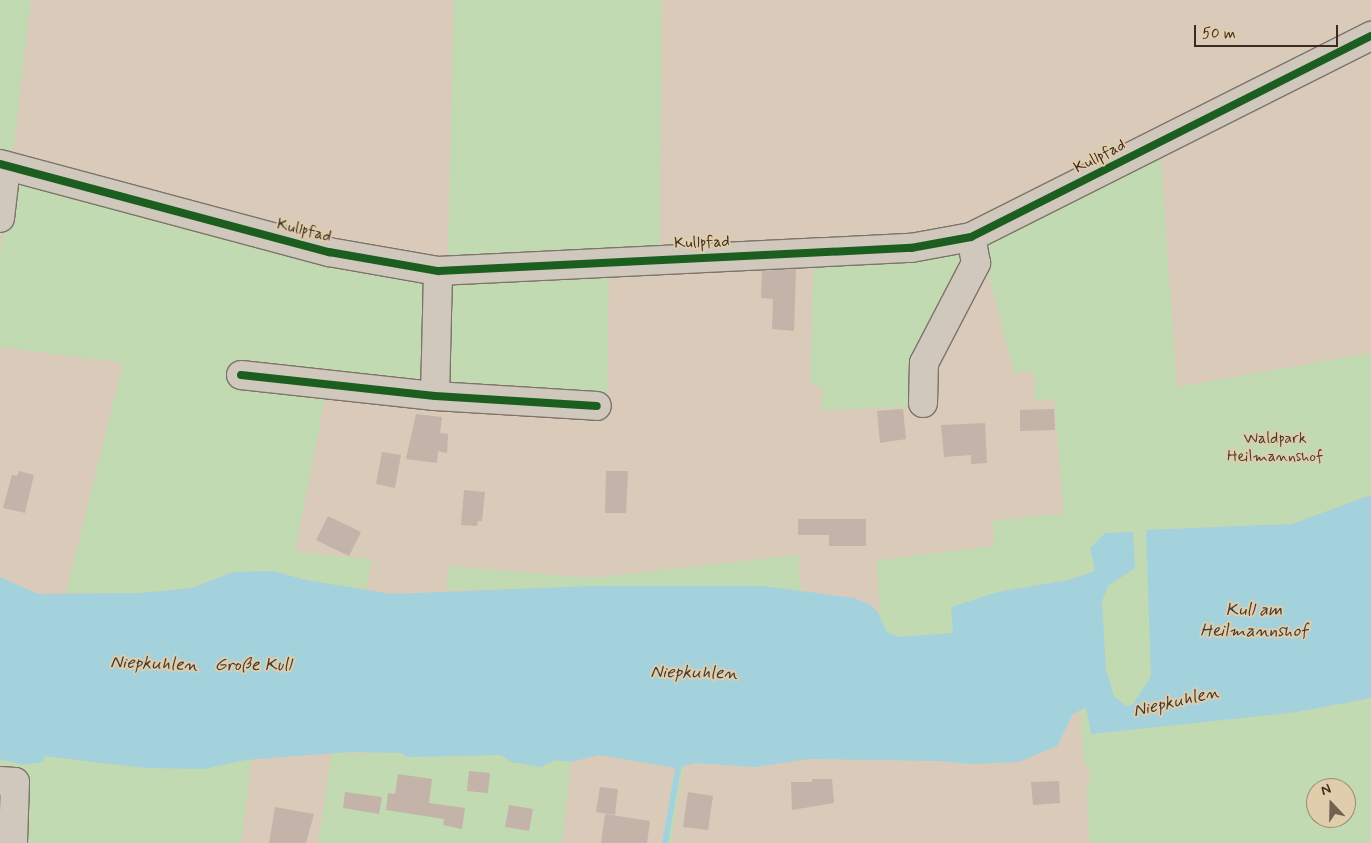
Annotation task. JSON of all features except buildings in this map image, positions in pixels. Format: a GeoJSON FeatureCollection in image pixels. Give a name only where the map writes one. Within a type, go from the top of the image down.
{"type":"FeatureCollection","features":[{"type":"Feature","properties":{"kind":"street","name":"Kullpfad"},"geometry":{"type":"LineString","coordinates":[[0,218],[3,166],[329,252],[438,271],[911,248],[971,236],[1371,36]]}},
{"type":"Feature","properties":{"kind":"street"},"geometry":{"type":"LineString","coordinates":[[923,403],[924,363],[976,263],[971,236]]}},
{"type":"Feature","properties":{"kind":"street"},"geometry":{"type":"LineString","coordinates":[[435,396],[438,271]]}},
{"type":"Feature","properties":{"kind":"street"},"geometry":{"type":"LineString","coordinates":[[241,375],[435,396],[597,406]]}},
{"type":"Feature","properties":{"kind":"street"},"geometry":{"type":"LineString","coordinates":[[0,781],[15,782],[13,843]]}},
{"type":"Feature","properties":{"kind":"green space"},"geometry":{"type":"Polygon","coordinates":[[[0,0],[31,0],[12,161],[0,156],[0,0]]]}},
{"type":"Feature","properties":{"kind":"green space"},"geometry":{"type":"Polygon","coordinates":[[[454,0],[662,0],[660,251],[453,263],[448,250],[454,0]]]}},
{"type":"Feature","properties":{"kind":"green space","name":"Waldpark Heilmannshof"},"geometry":{"type":"Polygon","coordinates":[[[1160,149],[1177,387],[1371,353],[1371,495],[1292,524],[1147,530],[1151,676],[1133,704],[1127,707],[1114,696],[1106,670],[1102,601],[1108,586],[1135,568],[1096,571],[1069,580],[998,592],[952,607],[953,633],[898,637],[886,631],[880,621],[877,560],[994,546],[993,520],[1064,514],[1054,399],[1035,400],[1034,372],[1014,373],[980,241],[1160,149]]]}},
{"type":"Feature","properties":{"kind":"green space"},"geometry":{"type":"Polygon","coordinates":[[[20,181],[425,279],[425,372],[420,380],[405,386],[235,363],[233,378],[326,393],[295,552],[372,559],[366,590],[305,580],[274,571],[233,572],[192,588],[141,593],[66,593],[123,363],[0,347],[0,253],[8,198],[12,187],[20,181]]]}},
{"type":"Feature","properties":{"kind":"green space"},"geometry":{"type":"Polygon","coordinates":[[[952,248],[951,255],[966,248],[968,263],[911,374],[909,407],[822,410],[822,389],[810,381],[813,267],[819,259],[952,248]]]}},
{"type":"Feature","properties":{"kind":"green space"},"geometry":{"type":"Polygon","coordinates":[[[609,269],[607,402],[440,391],[447,284],[609,269]]]}},
{"type":"Feature","properties":{"kind":"green space"},"geometry":{"type":"Polygon","coordinates":[[[798,555],[801,592],[763,586],[446,590],[448,566],[592,578],[798,555]]]}},
{"type":"Feature","properties":{"kind":"green space"},"geometry":{"type":"Polygon","coordinates":[[[1371,698],[1371,843],[1090,843],[1086,787],[1089,786],[1090,765],[1084,764],[1080,710],[1086,707],[1091,734],[1297,712],[1371,698]]]}},
{"type":"Feature","properties":{"kind":"green space"},"geometry":{"type":"Polygon","coordinates":[[[332,753],[401,753],[408,757],[501,755],[511,762],[541,767],[555,760],[571,762],[562,843],[318,843],[332,753]]]}},
{"type":"Feature","properties":{"kind":"green space"},"geometry":{"type":"Polygon","coordinates":[[[44,756],[145,768],[252,760],[241,843],[0,843],[0,759],[23,765],[44,756]]]}},
{"type":"Feature","properties":{"kind":"green space"},"geometry":{"type":"Polygon","coordinates":[[[684,765],[671,843],[662,843],[675,768],[684,765]]]}},
{"type":"Feature","properties":{"kind":"water","name":"Große Kull"},"geometry":{"type":"Polygon","coordinates":[[[1371,495],[1371,698],[1297,712],[1091,734],[1086,707],[1073,714],[1057,746],[1019,762],[972,764],[937,761],[809,759],[755,767],[695,763],[675,768],[599,755],[571,762],[555,760],[541,767],[511,762],[501,755],[408,757],[401,753],[351,752],[245,760],[204,769],[145,768],[44,756],[43,762],[23,765],[0,759],[0,577],[38,594],[141,593],[192,588],[233,572],[274,571],[305,580],[392,594],[592,586],[763,586],[854,598],[869,604],[878,612],[886,631],[898,637],[953,633],[951,607],[998,592],[1069,580],[1095,571],[1090,548],[1105,533],[1133,532],[1135,568],[1108,586],[1102,601],[1106,670],[1114,696],[1127,707],[1133,704],[1151,676],[1146,530],[1292,524],[1371,495]]]}},
{"type":"Feature","properties":{"kind":"waterway"},"geometry":{"type":"LineString","coordinates":[[665,843],[680,759]]}},
{"type":"Feature","properties":{"kind":"cycle path"},"geometry":{"type":"LineString","coordinates":[[0,164],[329,252],[438,271],[911,248],[971,237],[1371,36]]}},
{"type":"Feature","properties":{"kind":"cycle path"},"geometry":{"type":"LineString","coordinates":[[241,375],[435,396],[597,406]]}},
{"type":"Feature","properties":{"kind":"water label","name":"Kull am Heilmannshof"},"geometry":{"type":"Point","coordinates":[1254,621]}},
{"type":"Feature","properties":{"kind":"water label","name":"Niepkuhlen"},"geometry":{"type":"Point","coordinates":[154,664]}},
{"type":"Feature","properties":{"kind":"water label","name":"Niepkuhlen"},"geometry":{"type":"Point","coordinates":[694,673]}},
{"type":"Feature","properties":{"kind":"water label","name":"Niepkuhlen"},"geometry":{"type":"Point","coordinates":[1176,702]}}]}
